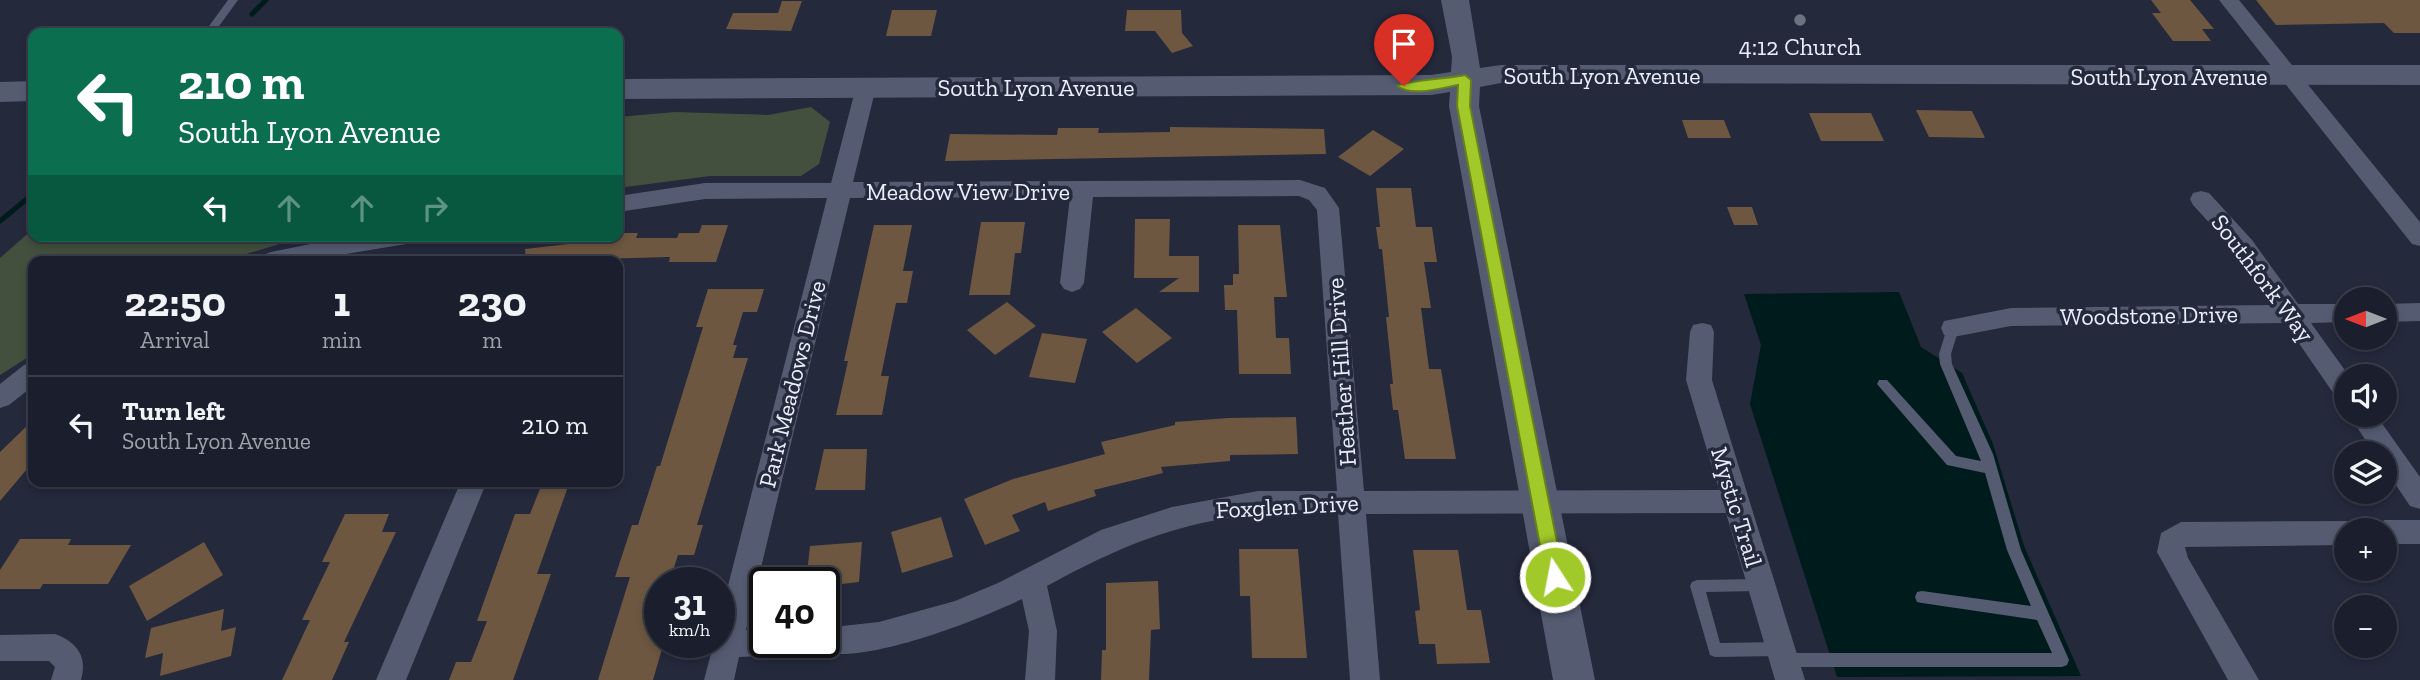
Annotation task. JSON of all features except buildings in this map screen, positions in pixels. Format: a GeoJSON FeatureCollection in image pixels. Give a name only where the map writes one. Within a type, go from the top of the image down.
{"type":"FeatureCollection","features":[{"type":"Feature","properties":{"kind":"street"},"geometry":{"type":"LineString","coordinates":[[1454,0],[1466,57],[1464,106],[1574,680]]}},
{"type":"Feature","properties":{"kind":"street"},"geometry":{"type":"LineString","coordinates":[[2229,0],[2420,238]]}},
{"type":"Feature","properties":{"kind":"street","name":"South Lyon Avenue"},"geometry":{"type":"LineString","coordinates":[[623,89],[1431,85],[1501,74],[2290,77],[2420,75]]}},
{"type":"Feature","properties":{"kind":"street","name":"Park Meadows Drive"},"geometry":{"type":"LineString","coordinates":[[735,616],[866,87]]}},
{"type":"Feature","properties":{"kind":"street"},"geometry":{"type":"LineString","coordinates":[[0,92],[28,92]]}},
{"type":"Feature","properties":{"kind":"street","name":"Meadow View Drive"},"geometry":{"type":"LineString","coordinates":[[623,204],[705,191],[1300,188],[1317,194]]}},
{"type":"Feature","properties":{"kind":"street"},"geometry":{"type":"LineString","coordinates":[[1072,283],[1082,191]]}},
{"type":"Feature","properties":{"kind":"street","name":"Heather Hill Drive"},"geometry":{"type":"LineString","coordinates":[[1317,194],[1328,208],[1365,680]]}},
{"type":"Feature","properties":{"kind":"street","name":"Southfork Way"},"geometry":{"type":"LineString","coordinates":[[2201,199],[2244,246],[2334,374]]}},
{"type":"Feature","properties":{"kind":"street"},"geometry":{"type":"LineString","coordinates":[[290,256],[368,242]]}},
{"type":"Feature","properties":{"kind":"street"},"geometry":{"type":"LineString","coordinates":[[2398,313],[2420,312]]}},
{"type":"Feature","properties":{"kind":"street","name":"Woodstone Drive"},"geometry":{"type":"LineString","coordinates":[[1953,328],[2011,317],[2334,313]]}},
{"type":"Feature","properties":{"kind":"street","name":"Mystic Trail"},"geometry":{"type":"LineString","coordinates":[[1702,332],[1699,380],[1785,663]]}},
{"type":"Feature","properties":{"kind":"street"},"geometry":{"type":"LineString","coordinates":[[0,398],[28,376]]}},
{"type":"Feature","properties":{"kind":"street"},"geometry":{"type":"LineString","coordinates":[[2370,427],[2420,498]]}},
{"type":"Feature","properties":{"kind":"street"},"geometry":{"type":"LineString","coordinates":[[391,680],[471,487]]}},
{"type":"Feature","properties":{"kind":"street","name":"Foxglen Drive"},"geometry":{"type":"LineString","coordinates":[[840,639],[879,635],[929,624],[1032,580],[1078,554],[1122,534],[1170,518],[1211,509],[1258,503],[1734,501]]}},
{"type":"Feature","properties":{"kind":"street"},"geometry":{"type":"LineString","coordinates":[[2397,532],[2420,532]]}},
{"type":"Feature","properties":{"kind":"street"},"geometry":{"type":"LineString","coordinates":[[2244,680],[2178,567],[2171,552],[2171,542],[2181,534],[2334,533]]}},
{"type":"Feature","properties":{"kind":"street"},"geometry":{"type":"LineString","coordinates":[[1032,580],[1043,631],[1040,680]]}},
{"type":"Feature","properties":{"kind":"street"},"geometry":{"type":"LineString","coordinates":[[0,648],[55,647],[68,669]]}},
{"type":"Feature","properties":{"kind":"street","name":"Park Meadows Drive"},"geometry":{"type":"LineString","coordinates":[[719,680],[724,658]]}},
{"type":"Feature","properties":{"kind":"lane"},"geometry":{"type":"LineString","coordinates":[[213,28],[233,0]]}},
{"type":"Feature","properties":{"kind":"lane"},"geometry":{"type":"LineString","coordinates":[[1760,585],[1698,586],[1714,650],[1785,663],[2062,660],[2014,550],[1975,428],[1946,364],[1945,354],[1953,328]]}},
{"type":"Feature","properties":{"kind":"lane"},"geometry":{"type":"LineString","coordinates":[[1883,384],[1952,461],[1989,468]]}},
{"type":"Feature","properties":{"kind":"lane"},"geometry":{"type":"LineString","coordinates":[[1922,597],[2042,614]]}},
{"type":"Feature","properties":{"kind":"shaded area"},"geometry":{"type":"Polygon","coordinates":[[[811,107],[830,122],[819,164],[801,176],[710,176],[623,187],[623,117],[675,112],[768,115],[811,107]]]}},
{"type":"Feature","properties":{"kind":"shaded area"},"geometry":{"type":"Polygon","coordinates":[[[28,233],[28,242],[286,242],[240,256],[28,256],[28,357],[0,375],[0,258],[28,233]]]}},
{"type":"Feature","properties":{"kind":"shaded area"},"geometry":{"type":"Polygon","coordinates":[[[1899,292],[1921,347],[1962,373],[1993,444],[2024,546],[2081,676],[1837,677],[1750,404],[1761,345],[1744,294],[1899,292]]]}},
{"type":"Feature","properties":{"kind":"waterway"},"geometry":{"type":"LineString","coordinates":[[252,14],[266,0]]}},
{"type":"Feature","properties":{"kind":"waterway"},"geometry":{"type":"LineString","coordinates":[[0,221],[28,198]]}},
{"type":"Feature","properties":{"kind":"place","name":"4:12 Church"},"geometry":{"type":"Point","coordinates":[1800,20]}},
{"type":"Feature","properties":{"kind":"route"},"geometry":{"type":"LineString","coordinates":[[1404,86],[1465,80],[1464,106],[1555,577]]}}]}
